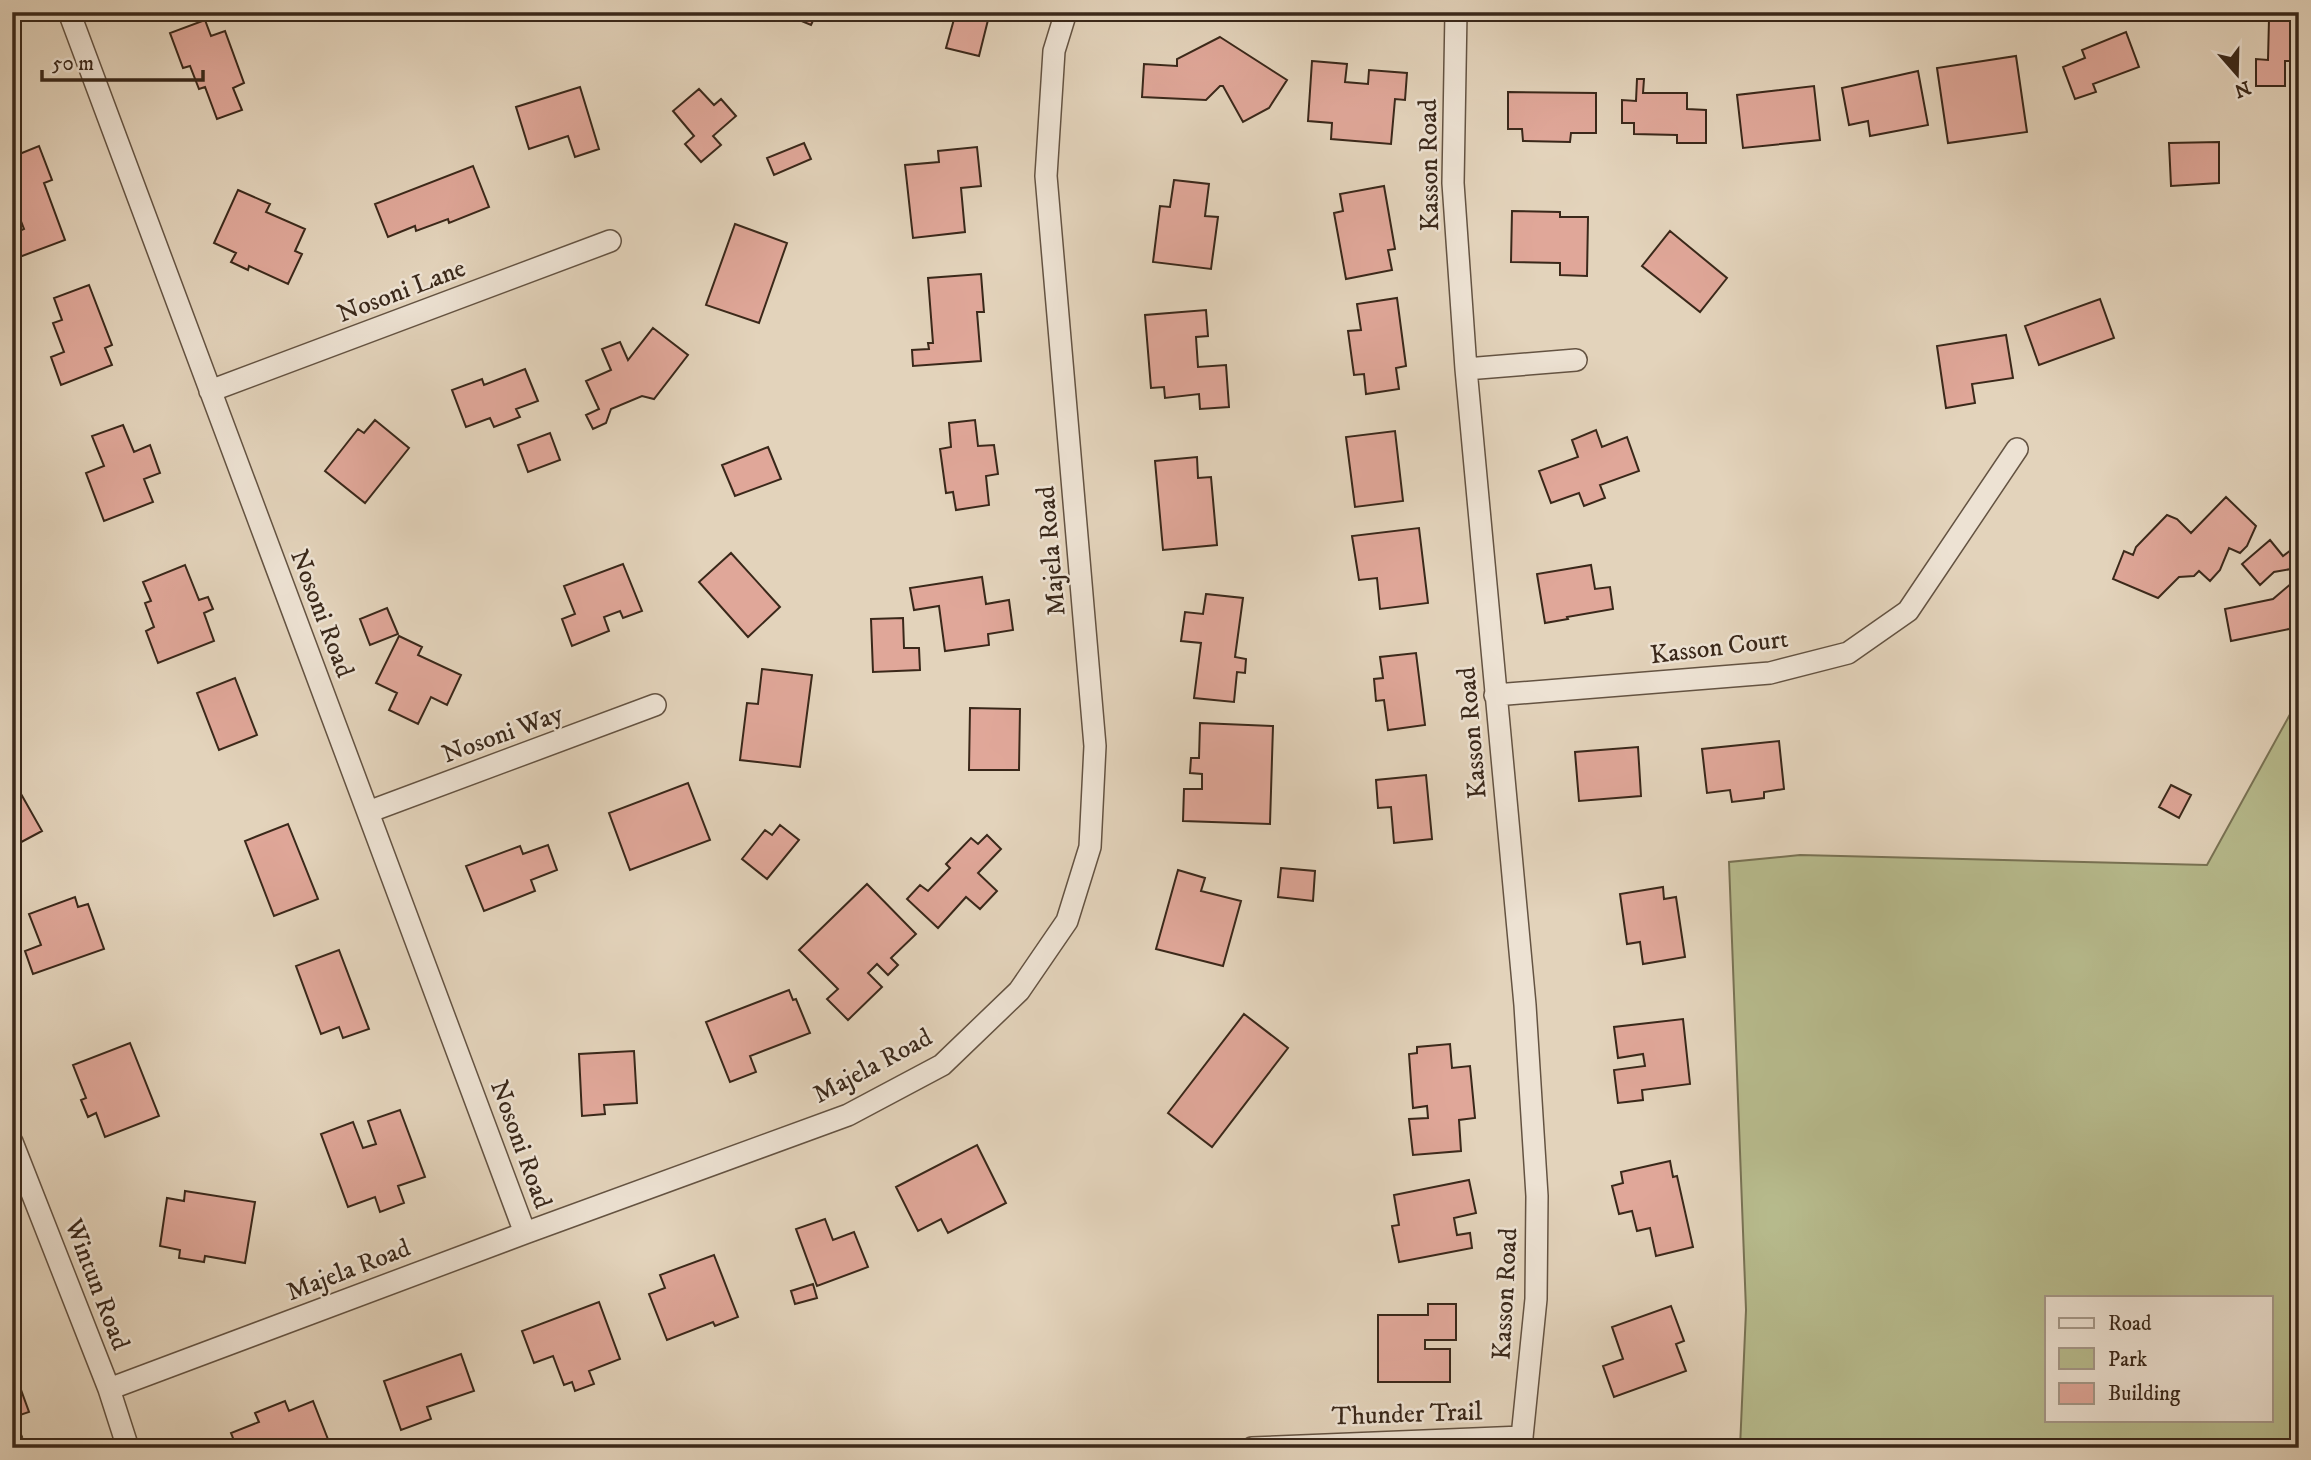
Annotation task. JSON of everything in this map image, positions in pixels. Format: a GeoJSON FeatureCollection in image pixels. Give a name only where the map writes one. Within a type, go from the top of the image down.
{"type":"FeatureCollection","features":[{"type":"Feature","properties":{"kind":"street","name":"Nosoni Road"},"geometry":{"type":"LineString","coordinates":[[69,12],[525,1233]]}},
{"type":"Feature","properties":{"kind":"street","name":"Majela Road"},"geometry":{"type":"LineString","coordinates":[[109,1389],[848,1115],[942,1065],[1019,991],[1067,921],[1090,846],[1095,746],[1046,176],[1054,51],[1066,12]]}},
{"type":"Feature","properties":{"kind":"street","name":"Kasson Road"},"geometry":{"type":"LineString","coordinates":[[1456,12],[1453,183],[1466,369],[1525,1005],[1537,1196],[1536,1299],[1522,1442]]}},
{"type":"Feature","properties":{"kind":"street","name":"Nosoni Lane"},"geometry":{"type":"LineString","coordinates":[[210,391],[610,241]]}},
{"type":"Feature","properties":{"kind":"street"},"geometry":{"type":"LineString","coordinates":[[1466,369],[1576,360]]}},
{"type":"Feature","properties":{"kind":"street","name":"Kasson Court"},"geometry":{"type":"LineString","coordinates":[[1495,695],[1770,673],[1848,653],[1908,611],[2017,449]]}},
{"type":"Feature","properties":{"kind":"street","name":"Nosoni Way"},"geometry":{"type":"LineString","coordinates":[[368,813],[655,705]]}},
{"type":"Feature","properties":{"kind":"street","name":"Wintun Road"},"geometry":{"type":"LineString","coordinates":[[12,1142],[109,1389],[128,1448]]}},
{"type":"Feature","properties":{"kind":"street","name":"Thunder Trail"},"geometry":{"type":"LineString","coordinates":[[1252,1448],[1522,1442]]}},
{"type":"Feature","properties":{"kind":"green space"},"geometry":{"type":"Polygon","coordinates":[[[2299,698],[2299,1448],[1740,1448],[1746,1310],[1729,862],[1800,855],[2207,865],[2299,698]]]}},
{"type":"Feature","properties":{"kind":"building"},"geometry":{"type":"Polygon","coordinates":[[[780,12],[817,12],[811,25],[780,12]]]}},
{"type":"Feature","properties":{"kind":"building"},"geometry":{"type":"Polygon","coordinates":[[[956,12],[990,12],[979,56],[946,48],[956,12]]]}},
{"type":"Feature","properties":{"kind":"building"},"geometry":{"type":"Polygon","coordinates":[[[2269,19],[2299,19],[2299,61],[2285,61],[2285,86],[2256,86],[2256,59],[2268,60],[2269,19]]]}},
{"type":"Feature","properties":{"kind":"building"},"geometry":{"type":"Polygon","coordinates":[[[205,20],[211,36],[225,31],[244,83],[233,88],[242,110],[217,119],[205,87],[199,89],[190,66],[183,68],[170,33],[205,20]]]}},
{"type":"Feature","properties":{"kind":"building"},"geometry":{"type":"Polygon","coordinates":[[[2126,32],[2139,67],[2093,84],[2096,92],[2075,99],[2063,67],[2085,58],[2082,50],[2126,32]]]}},
{"type":"Feature","properties":{"kind":"building"},"geometry":{"type":"Polygon","coordinates":[[[1220,37],[1287,80],[1269,108],[1243,122],[1223,86],[1206,100],[1142,97],[1144,64],[1177,66],[1177,59],[1220,37]]]}},
{"type":"Feature","properties":{"kind":"building"},"geometry":{"type":"Polygon","coordinates":[[[2016,56],[2027,132],[1948,143],[1937,68],[2016,56]]]}},
{"type":"Feature","properties":{"kind":"building"},"geometry":{"type":"Polygon","coordinates":[[[1312,61],[1347,64],[1345,82],[1368,84],[1369,70],[1407,73],[1405,100],[1395,99],[1391,144],[1331,139],[1332,123],[1308,121],[1312,61]]]}},
{"type":"Feature","properties":{"kind":"building"},"geometry":{"type":"Polygon","coordinates":[[[1918,71],[1928,125],[1870,136],[1868,121],[1849,125],[1842,88],[1918,71]]]}},
{"type":"Feature","properties":{"kind":"building"},"geometry":{"type":"Polygon","coordinates":[[[1637,79],[1644,79],[1643,93],[1687,93],[1687,109],[1706,110],[1706,143],[1677,143],[1677,135],[1634,134],[1634,123],[1622,123],[1622,100],[1636,101],[1637,79]]]}},
{"type":"Feature","properties":{"kind":"building"},"geometry":{"type":"Polygon","coordinates":[[[1814,86],[1820,140],[1743,148],[1737,95],[1814,86]]]}},
{"type":"Feature","properties":{"kind":"building"},"geometry":{"type":"Polygon","coordinates":[[[580,87],[599,149],[575,157],[568,136],[529,149],[516,107],[580,87]]]}},
{"type":"Feature","properties":{"kind":"building"},"geometry":{"type":"Polygon","coordinates":[[[699,89],[714,105],[721,99],[736,116],[713,136],[721,145],[701,162],[685,144],[694,136],[673,111],[699,89]]]}},
{"type":"Feature","properties":{"kind":"building"},"geometry":{"type":"Polygon","coordinates":[[[1508,92],[1596,93],[1596,133],[1571,133],[1570,142],[1523,141],[1522,129],[1508,129],[1508,92]]]}},
{"type":"Feature","properties":{"kind":"building"},"geometry":{"type":"Polygon","coordinates":[[[2219,142],[2219,183],[2171,186],[2169,143],[2219,142]]]}},
{"type":"Feature","properties":{"kind":"building"},"geometry":{"type":"Polygon","coordinates":[[[804,143],[811,159],[774,175],[767,158],[804,143]]]}},
{"type":"Feature","properties":{"kind":"building"},"geometry":{"type":"Polygon","coordinates":[[[39,146],[52,180],[44,183],[65,240],[14,259],[12,234],[24,229],[12,198],[12,157],[39,146]]]}},
{"type":"Feature","properties":{"kind":"building"},"geometry":{"type":"Polygon","coordinates":[[[977,147],[981,186],[961,188],[965,232],[913,238],[905,165],[939,162],[938,151],[977,147]]]}},
{"type":"Feature","properties":{"kind":"building"},"geometry":{"type":"Polygon","coordinates":[[[473,166],[489,207],[449,223],[448,219],[416,231],[415,226],[388,237],[375,204],[473,166]]]}},
{"type":"Feature","properties":{"kind":"building"},"geometry":{"type":"Polygon","coordinates":[[[1174,180],[1209,184],[1205,216],[1218,217],[1211,269],[1153,262],[1160,206],[1170,207],[1174,180]]]}},
{"type":"Feature","properties":{"kind":"building"},"geometry":{"type":"Polygon","coordinates":[[[1384,186],[1395,249],[1388,250],[1392,270],[1346,279],[1334,213],[1343,211],[1340,194],[1384,186]]]}},
{"type":"Feature","properties":{"kind":"building"},"geometry":{"type":"Polygon","coordinates":[[[238,190],[270,204],[266,212],[305,229],[295,251],[302,254],[288,284],[249,266],[248,270],[231,262],[236,253],[214,243],[238,190]]]}},
{"type":"Feature","properties":{"kind":"building"},"geometry":{"type":"Polygon","coordinates":[[[1512,211],[1560,212],[1560,217],[1588,217],[1587,276],[1560,275],[1560,263],[1511,262],[1512,211]]]}},
{"type":"Feature","properties":{"kind":"building"},"geometry":{"type":"Polygon","coordinates":[[[735,224],[787,243],[759,323],[706,305],[735,224]]]}},
{"type":"Feature","properties":{"kind":"building"},"geometry":{"type":"Polygon","coordinates":[[[1670,231],[1727,278],[1700,312],[1642,266],[1670,231]]]}},
{"type":"Feature","properties":{"kind":"building"},"geometry":{"type":"Polygon","coordinates":[[[981,274],[984,312],[977,312],[981,361],[913,366],[912,350],[929,349],[928,343],[933,343],[928,278],[981,274]]]}},
{"type":"Feature","properties":{"kind":"building"},"geometry":{"type":"Polygon","coordinates":[[[89,285],[112,345],[105,348],[112,365],[61,385],[51,357],[64,352],[53,323],[62,320],[54,298],[89,285]]]}},
{"type":"Feature","properties":{"kind":"building"},"geometry":{"type":"Polygon","coordinates":[[[1397,298],[1406,366],[1396,368],[1399,389],[1366,394],[1364,374],[1354,375],[1348,331],[1361,330],[1357,304],[1397,298]]]}},
{"type":"Feature","properties":{"kind":"building"},"geometry":{"type":"Polygon","coordinates":[[[2100,299],[2114,338],[2039,365],[2025,326],[2100,299]]]}},
{"type":"Feature","properties":{"kind":"building"},"geometry":{"type":"Polygon","coordinates":[[[1206,310],[1208,336],[1196,337],[1198,367],[1226,365],[1229,407],[1200,409],[1199,394],[1165,398],[1164,387],[1151,388],[1145,315],[1206,310]]]}},
{"type":"Feature","properties":{"kind":"building"},"geometry":{"type":"Polygon","coordinates":[[[653,328],[688,355],[654,399],[642,396],[611,409],[606,423],[593,429],[586,415],[599,409],[586,381],[611,370],[602,349],[620,342],[628,360],[653,328]]]}},
{"type":"Feature","properties":{"kind":"building"},"geometry":{"type":"Polygon","coordinates":[[[2006,335],[2013,378],[1972,384],[1975,403],[1946,408],[1937,346],[2006,335]]]}},
{"type":"Feature","properties":{"kind":"building"},"geometry":{"type":"Polygon","coordinates":[[[525,369],[538,401],[516,409],[520,417],[494,427],[490,418],[466,427],[452,390],[482,379],[484,385],[525,369]]]}},
{"type":"Feature","properties":{"kind":"building"},"geometry":{"type":"Polygon","coordinates":[[[375,420],[409,448],[365,503],[325,471],[358,429],[364,433],[375,420]]]}},
{"type":"Feature","properties":{"kind":"building"},"geometry":{"type":"Polygon","coordinates":[[[975,420],[978,446],[994,445],[998,474],[986,476],[989,505],[956,510],[953,492],[946,493],[940,449],[951,447],[949,423],[975,420]]]}},
{"type":"Feature","properties":{"kind":"building"},"geometry":{"type":"Polygon","coordinates":[[[123,425],[134,452],[150,445],[160,473],[144,479],[153,502],[104,521],[86,473],[104,466],[92,436],[123,425]]]}},
{"type":"Feature","properties":{"kind":"building"},"geometry":{"type":"Polygon","coordinates":[[[1596,430],[1602,447],[1627,437],[1639,471],[1600,485],[1605,498],[1584,506],[1579,493],[1551,503],[1539,471],[1578,457],[1572,440],[1596,430]]]}},
{"type":"Feature","properties":{"kind":"building"},"geometry":{"type":"Polygon","coordinates":[[[1395,431],[1403,501],[1355,507],[1346,437],[1395,431]]]}},
{"type":"Feature","properties":{"kind":"building"},"geometry":{"type":"Polygon","coordinates":[[[550,433],[560,460],[528,472],[518,445],[550,433]]]}},
{"type":"Feature","properties":{"kind":"building"},"geometry":{"type":"Polygon","coordinates":[[[768,447],[781,479],[735,496],[722,465],[768,447]]]}},
{"type":"Feature","properties":{"kind":"building"},"geometry":{"type":"Polygon","coordinates":[[[1197,457],[1198,478],[1211,477],[1217,545],[1163,550],[1155,461],[1197,457]]]}},
{"type":"Feature","properties":{"kind":"building"},"geometry":{"type":"Polygon","coordinates":[[[2226,497],[2256,526],[2247,546],[2240,553],[2229,548],[2220,570],[2210,581],[2199,571],[2194,576],[2179,577],[2158,598],[2113,579],[2124,551],[2133,555],[2136,547],[2167,515],[2177,519],[2191,533],[2226,497]]]}},
{"type":"Feature","properties":{"kind":"building"},"geometry":{"type":"Polygon","coordinates":[[[1419,528],[1428,603],[1380,609],[1377,578],[1359,580],[1352,536],[1419,528]]]}},
{"type":"Feature","properties":{"kind":"building"},"geometry":{"type":"Polygon","coordinates":[[[2270,540],[2283,556],[2299,544],[2299,621],[2289,629],[2231,641],[2225,609],[2273,599],[2293,582],[2291,569],[2274,572],[2260,585],[2242,564],[2270,540]]]}},
{"type":"Feature","properties":{"kind":"building"},"geometry":{"type":"Polygon","coordinates":[[[731,553],[780,607],[748,637],[699,582],[731,553]]]}},
{"type":"Feature","properties":{"kind":"building"},"geometry":{"type":"Polygon","coordinates":[[[623,564],[642,611],[623,618],[620,611],[604,617],[609,631],[572,646],[562,619],[575,614],[564,586],[623,564]]]}},
{"type":"Feature","properties":{"kind":"building"},"geometry":{"type":"Polygon","coordinates":[[[185,565],[199,600],[208,597],[213,609],[204,613],[214,641],[158,663],[146,631],[154,627],[145,603],[151,601],[143,582],[185,565]]]}},
{"type":"Feature","properties":{"kind":"building"},"geometry":{"type":"Polygon","coordinates":[[[1591,565],[1595,589],[1610,587],[1613,609],[1545,623],[1537,574],[1591,565]]]}},
{"type":"Feature","properties":{"kind":"building"},"geometry":{"type":"Polygon","coordinates":[[[982,577],[986,604],[1009,600],[1013,630],[988,634],[989,645],[945,651],[939,606],[914,610],[910,588],[982,577]]]}},
{"type":"Feature","properties":{"kind":"building"},"geometry":{"type":"Polygon","coordinates":[[[1206,594],[1243,598],[1235,657],[1246,659],[1245,673],[1237,672],[1234,702],[1194,698],[1201,643],[1181,641],[1185,612],[1203,614],[1206,594]]]}},
{"type":"Feature","properties":{"kind":"building"},"geometry":{"type":"Polygon","coordinates":[[[387,608],[398,634],[370,645],[360,619],[387,608]]]}},
{"type":"Feature","properties":{"kind":"building"},"geometry":{"type":"Polygon","coordinates":[[[903,618],[904,648],[919,648],[920,670],[873,672],[871,619],[903,618]]]}},
{"type":"Feature","properties":{"kind":"building"},"geometry":{"type":"Polygon","coordinates":[[[399,636],[422,647],[418,655],[461,675],[447,705],[431,697],[418,724],[389,710],[397,693],[376,683],[399,636]]]}},
{"type":"Feature","properties":{"kind":"building"},"geometry":{"type":"Polygon","coordinates":[[[1416,653],[1425,725],[1388,730],[1384,700],[1376,701],[1374,679],[1383,678],[1380,657],[1416,653]]]}},
{"type":"Feature","properties":{"kind":"building"},"geometry":{"type":"Polygon","coordinates":[[[762,669],[812,675],[800,767],[740,760],[747,703],[758,704],[762,669]]]}},
{"type":"Feature","properties":{"kind":"building"},"geometry":{"type":"Polygon","coordinates":[[[235,678],[257,735],[219,750],[197,693],[235,678]]]}},
{"type":"Feature","properties":{"kind":"building"},"geometry":{"type":"Polygon","coordinates":[[[970,708],[1020,709],[1019,770],[969,770],[970,708]]]}},
{"type":"Feature","properties":{"kind":"building"},"geometry":{"type":"Polygon","coordinates":[[[1200,723],[1273,726],[1270,824],[1183,821],[1184,789],[1202,789],[1202,774],[1190,773],[1191,758],[1199,758],[1200,723]]]}},
{"type":"Feature","properties":{"kind":"building"},"geometry":{"type":"Polygon","coordinates":[[[1779,741],[1784,789],[1764,792],[1764,798],[1732,802],[1730,790],[1707,793],[1702,749],[1779,741]]]}},
{"type":"Feature","properties":{"kind":"building"},"geometry":{"type":"Polygon","coordinates":[[[1638,747],[1641,796],[1579,801],[1575,752],[1638,747]]]}},
{"type":"Feature","properties":{"kind":"building"},"geometry":{"type":"Polygon","coordinates":[[[1426,775],[1432,839],[1394,843],[1391,807],[1378,808],[1376,780],[1426,775]]]}},
{"type":"Feature","properties":{"kind":"building"},"geometry":{"type":"Polygon","coordinates":[[[12,778],[42,831],[12,847],[12,778]]]}},
{"type":"Feature","properties":{"kind":"building"},"geometry":{"type":"Polygon","coordinates":[[[688,783],[710,840],[630,870],[609,813],[688,783]]]}},
{"type":"Feature","properties":{"kind":"building"},"geometry":{"type":"Polygon","coordinates":[[[2171,785],[2191,795],[2179,818],[2159,807],[2171,785]]]}},
{"type":"Feature","properties":{"kind":"building"},"geometry":{"type":"Polygon","coordinates":[[[288,824],[318,899],[274,916],[245,841],[288,824]]]}},
{"type":"Feature","properties":{"kind":"building"},"geometry":{"type":"Polygon","coordinates":[[[780,825],[799,840],[767,879],[742,859],[765,830],[772,835],[780,825]]]}},
{"type":"Feature","properties":{"kind":"building"},"geometry":{"type":"Polygon","coordinates":[[[987,835],[1001,849],[978,873],[997,891],[980,909],[966,897],[938,928],[907,899],[920,885],[928,891],[950,868],[946,864],[971,838],[978,844],[987,835]]]}},
{"type":"Feature","properties":{"kind":"building"},"geometry":{"type":"Polygon","coordinates":[[[548,845],[557,870],[531,880],[535,891],[484,911],[466,866],[520,846],[523,854],[548,845]]]}},
{"type":"Feature","properties":{"kind":"building"},"geometry":{"type":"Polygon","coordinates":[[[1281,868],[1315,871],[1313,901],[1278,897],[1281,868]]]}},
{"type":"Feature","properties":{"kind":"building"},"geometry":{"type":"Polygon","coordinates":[[[1178,870],[1205,878],[1201,891],[1241,901],[1223,966],[1156,949],[1178,870]]]}},
{"type":"Feature","properties":{"kind":"building"},"geometry":{"type":"Polygon","coordinates":[[[867,884],[916,934],[891,958],[898,965],[888,975],[877,964],[868,973],[882,987],[848,1020],[827,999],[838,989],[799,950],[867,884]]]}},
{"type":"Feature","properties":{"kind":"building"},"geometry":{"type":"Polygon","coordinates":[[[1663,887],[1664,899],[1676,897],[1685,957],[1643,964],[1640,942],[1627,944],[1620,894],[1663,887]]]}},
{"type":"Feature","properties":{"kind":"building"},"geometry":{"type":"Polygon","coordinates":[[[75,897],[78,907],[88,904],[104,949],[33,974],[25,951],[41,945],[29,914],[75,897]]]}},
{"type":"Feature","properties":{"kind":"building"},"geometry":{"type":"Polygon","coordinates":[[[339,950],[369,1029],[343,1038],[339,1027],[321,1034],[296,966],[339,950]]]}},
{"type":"Feature","properties":{"kind":"building"},"geometry":{"type":"Polygon","coordinates":[[[789,990],[793,1000],[796,999],[810,1033],[750,1056],[756,1072],[730,1082],[706,1022],[789,990]]]}},
{"type":"Feature","properties":{"kind":"building"},"geometry":{"type":"Polygon","coordinates":[[[1244,1014],[1288,1048],[1212,1147],[1168,1113],[1244,1014]]]}},
{"type":"Feature","properties":{"kind":"building"},"geometry":{"type":"Polygon","coordinates":[[[1683,1019],[1690,1084],[1642,1090],[1643,1100],[1618,1103],[1614,1070],[1645,1066],[1643,1054],[1618,1058],[1614,1027],[1683,1019]]]}},
{"type":"Feature","properties":{"kind":"building"},"geometry":{"type":"Polygon","coordinates":[[[130,1043],[159,1116],[105,1137],[96,1113],[88,1117],[81,1100],[86,1098],[73,1065],[130,1043]]]}},
{"type":"Feature","properties":{"kind":"building"},"geometry":{"type":"Polygon","coordinates":[[[1450,1044],[1452,1068],[1470,1066],[1475,1118],[1459,1120],[1461,1151],[1413,1155],[1409,1119],[1428,1118],[1427,1106],[1413,1108],[1409,1054],[1417,1053],[1417,1047],[1450,1044]]]}},
{"type":"Feature","properties":{"kind":"building"},"geometry":{"type":"Polygon","coordinates":[[[634,1051],[637,1103],[604,1105],[605,1114],[582,1116],[579,1054],[634,1051]]]}},
{"type":"Feature","properties":{"kind":"building"},"geometry":{"type":"Polygon","coordinates":[[[400,1110],[425,1177],[398,1186],[404,1203],[380,1212],[375,1197],[348,1207],[321,1134],[353,1122],[363,1148],[376,1144],[368,1121],[400,1110]]]}},
{"type":"Feature","properties":{"kind":"building"},"geometry":{"type":"Polygon","coordinates":[[[977,1145],[1006,1203],[948,1233],[941,1219],[918,1231],[896,1187],[977,1145]]]}},
{"type":"Feature","properties":{"kind":"building"},"geometry":{"type":"Polygon","coordinates":[[[1670,1161],[1673,1177],[1677,1176],[1693,1247],[1656,1256],[1650,1228],[1637,1231],[1632,1211],[1619,1214],[1612,1186],[1623,1183],[1621,1172],[1670,1161]]]}},
{"type":"Feature","properties":{"kind":"building"},"geometry":{"type":"Polygon","coordinates":[[[1469,1180],[1476,1213],[1454,1218],[1457,1235],[1470,1233],[1472,1248],[1399,1262],[1392,1226],[1399,1225],[1394,1195],[1469,1180]]]}},
{"type":"Feature","properties":{"kind":"building"},"geometry":{"type":"Polygon","coordinates":[[[185,1191],[255,1202],[245,1263],[205,1256],[204,1262],[179,1258],[180,1250],[160,1246],[167,1198],[184,1201],[185,1191]]]}},
{"type":"Feature","properties":{"kind":"building"},"geometry":{"type":"Polygon","coordinates":[[[825,1219],[833,1240],[854,1232],[868,1267],[817,1286],[796,1229],[825,1219]]]}},
{"type":"Feature","properties":{"kind":"building"},"geometry":{"type":"Polygon","coordinates":[[[714,1255],[738,1317],[715,1326],[713,1322],[667,1340],[649,1294],[665,1288],[660,1275],[714,1255]]]}},
{"type":"Feature","properties":{"kind":"building"},"geometry":{"type":"Polygon","coordinates":[[[813,1284],[817,1298],[795,1304],[791,1291],[813,1284]]]}},
{"type":"Feature","properties":{"kind":"building"},"geometry":{"type":"Polygon","coordinates":[[[599,1302],[620,1359],[589,1371],[594,1384],[575,1391],[572,1382],[564,1385],[553,1356],[534,1363],[522,1331],[599,1302]]]}},
{"type":"Feature","properties":{"kind":"building"},"geometry":{"type":"Polygon","coordinates":[[[1428,1304],[1456,1304],[1456,1340],[1425,1340],[1425,1349],[1450,1349],[1450,1382],[1378,1382],[1378,1315],[1428,1315],[1428,1304]]]}},
{"type":"Feature","properties":{"kind":"building"},"geometry":{"type":"Polygon","coordinates":[[[1671,1306],[1684,1341],[1676,1344],[1686,1371],[1614,1397],[1603,1366],[1623,1359],[1612,1327],[1671,1306]]]}},
{"type":"Feature","properties":{"kind":"building"},"geometry":{"type":"Polygon","coordinates":[[[461,1354],[474,1391],[427,1407],[431,1419],[401,1430],[384,1381],[461,1354]]]}},
{"type":"Feature","properties":{"kind":"building"},"geometry":{"type":"Polygon","coordinates":[[[12,1365],[29,1412],[14,1417],[22,1437],[12,1441],[12,1365]]]}},
{"type":"Feature","properties":{"kind":"building"},"geometry":{"type":"Polygon","coordinates":[[[285,1401],[289,1411],[313,1401],[331,1447],[237,1448],[231,1433],[259,1422],[255,1413],[285,1401]]]}}]}
